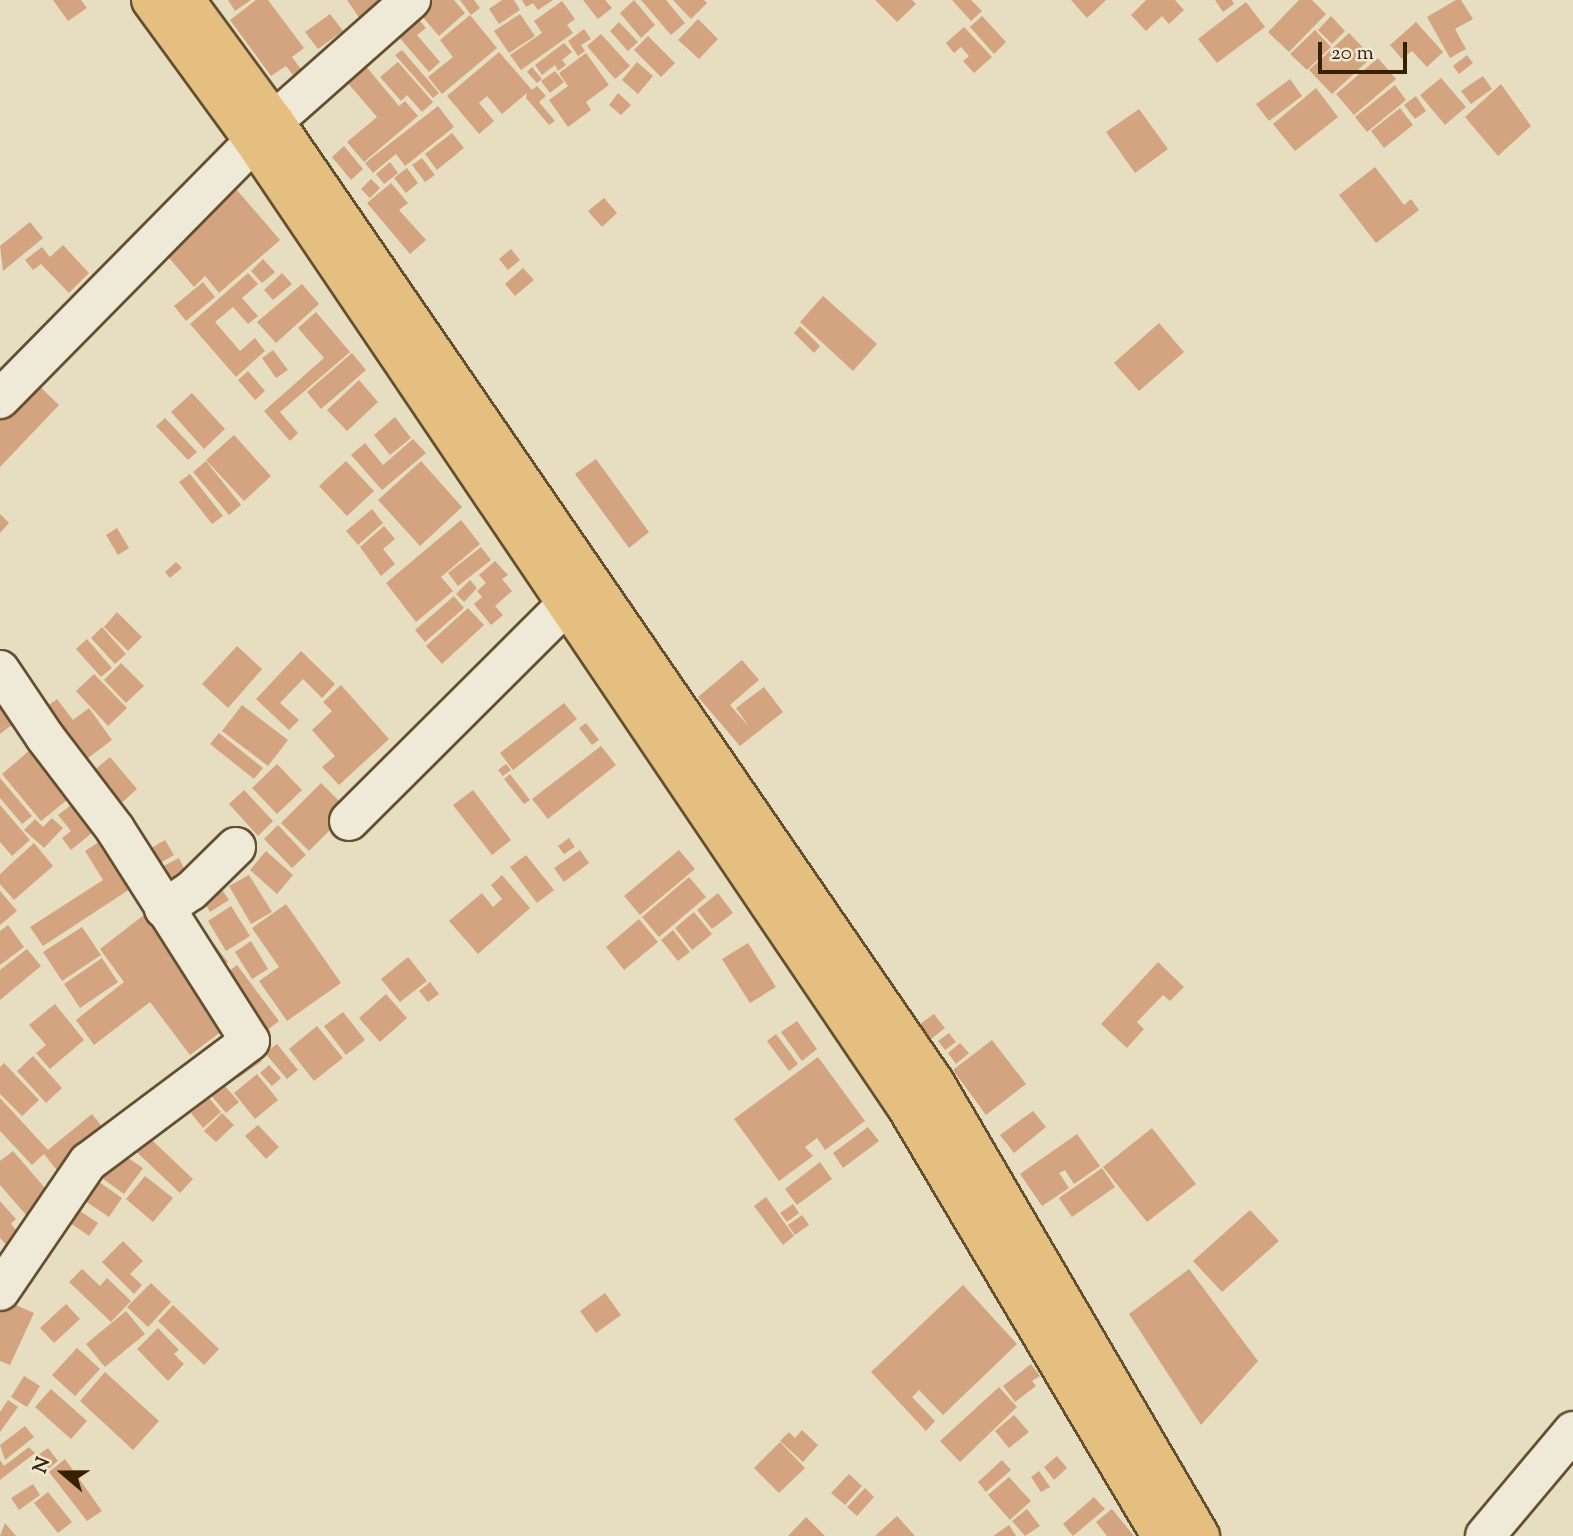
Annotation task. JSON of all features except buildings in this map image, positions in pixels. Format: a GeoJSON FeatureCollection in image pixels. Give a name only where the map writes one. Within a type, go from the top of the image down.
{"type":"FeatureCollection","features":[{"type":"Feature","properties":{"kind":"main road"},"geometry":{"type":"LineString","coordinates":[[150,0],[264,131],[935,1083],[1200,1536]]}},
{"type":"Feature","properties":{"kind":"main road"},"geometry":{"type":"LineString","coordinates":[[185,0],[264,131],[568,603],[906,1105],[1161,1536]]}},
{"type":"Feature","properties":{"kind":"street"},"geometry":{"type":"LineString","coordinates":[[0,399],[264,131],[411,0]]}},
{"type":"Feature","properties":{"kind":"street"},"geometry":{"type":"LineString","coordinates":[[349,821],[568,603]]}},
{"type":"Feature","properties":{"kind":"street"},"geometry":{"type":"LineString","coordinates":[[0,670],[45,737],[116,829],[164,909],[250,1041],[88,1163],[0,1291]]}},
{"type":"Feature","properties":{"kind":"street"},"geometry":{"type":"LineString","coordinates":[[164,909],[191,891],[236,847]]}},
{"type":"Feature","properties":{"kind":"street"},"geometry":{"type":"LineString","coordinates":[[1485,1536],[1573,1431]]}}]}
